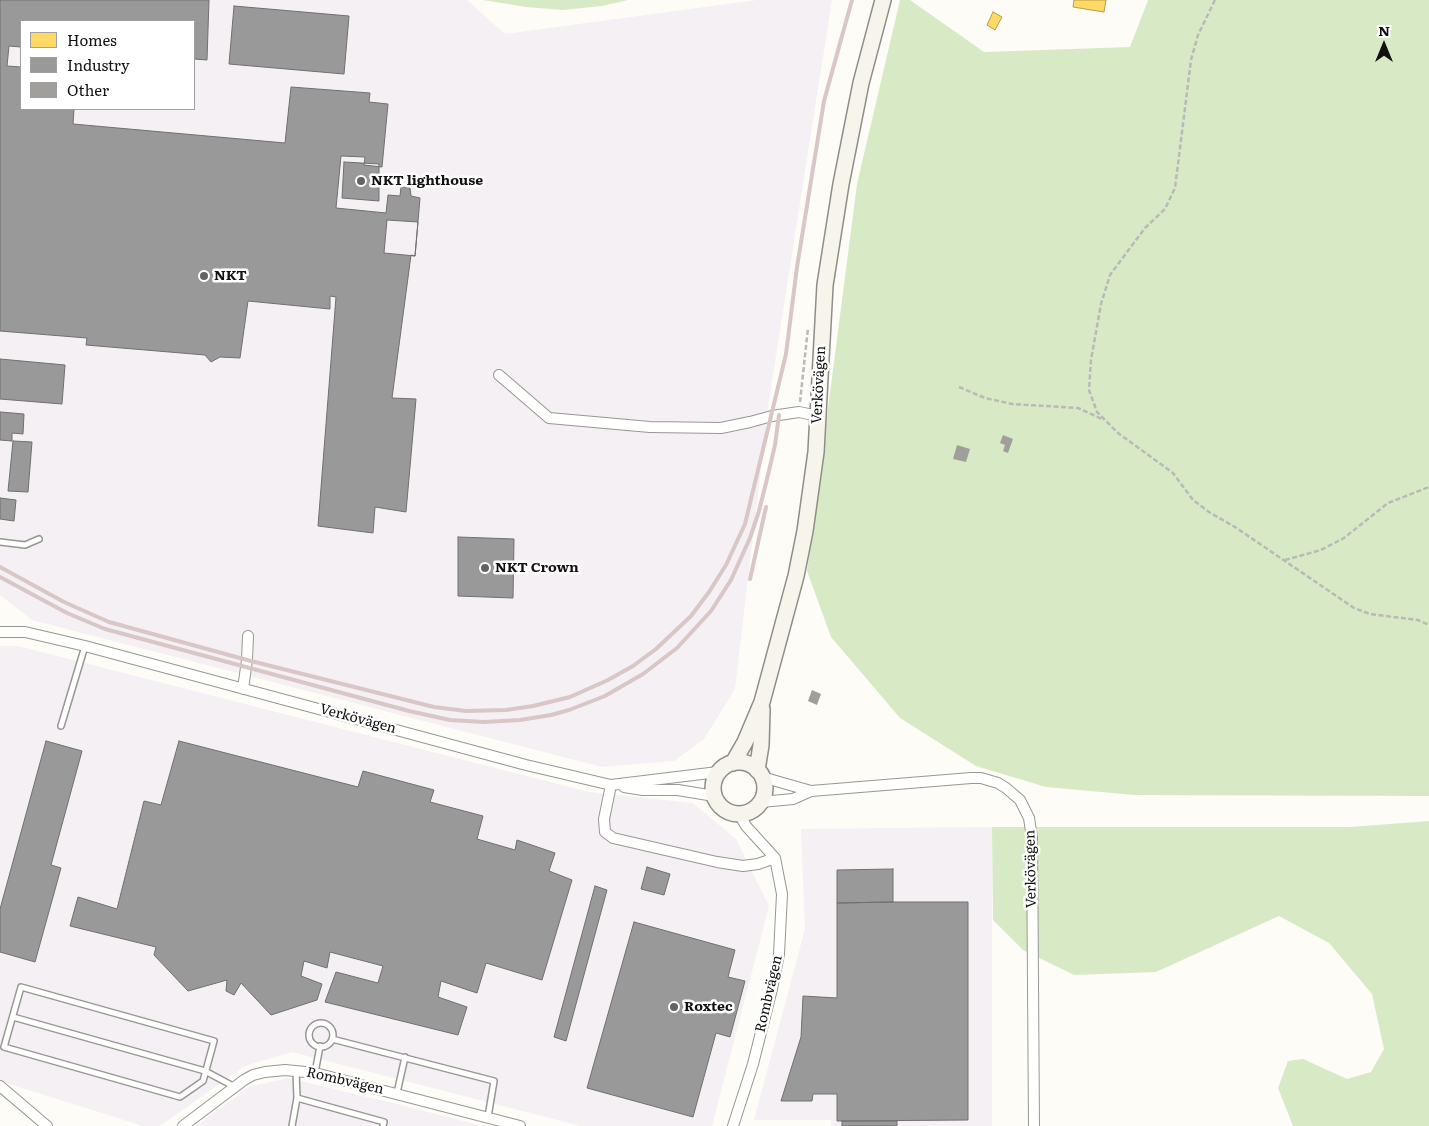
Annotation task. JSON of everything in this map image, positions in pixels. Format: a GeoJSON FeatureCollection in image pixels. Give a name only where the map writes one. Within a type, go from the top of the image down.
{"type":"FeatureCollection","features":[{"type":"Feature","properties":{"kind":"main road","name":"Verkövägen"},"geometry":{"type":"LineString","coordinates":[[733,763],[745,742],[762,702],[796,576],[805,531],[816,452],[825,285],[841,184],[861,83],[883,0]]}},
{"type":"Feature","properties":{"kind":"main road"},"geometry":{"type":"LineString","coordinates":[[761,802],[764,789],[759,773],[762,745],[762,702]]}},
{"type":"Feature","properties":{"kind":"main road","name":"Verkövägen"},"geometry":{"type":"LineString","coordinates":[[718,772],[733,763],[746,763],[759,773]]}},
{"type":"Feature","properties":{"kind":"main road"},"geometry":{"type":"LineString","coordinates":[[718,772],[713,784],[714,796],[724,809],[731,813],[739,814]]}},
{"type":"Feature","properties":{"kind":"main road","name":"Verkövägen"},"geometry":{"type":"LineString","coordinates":[[739,814],[752,811],[761,802]]}},
{"type":"Feature","properties":{"kind":"street"},"geometry":{"type":"LineString","coordinates":[[499,375],[549,418],[650,427],[721,428],[772,416],[799,412],[818,416]]}},
{"type":"Feature","properties":{"kind":"street","name":"Verkövägen"},"geometry":{"type":"LineString","coordinates":[[0,632],[25,632],[85,646],[526,765],[611,785],[718,772]]}},
{"type":"Feature","properties":{"kind":"street"},"geometry":{"type":"LineString","coordinates":[[243,688],[248,660],[248,636]]}},
{"type":"Feature","properties":{"kind":"street","name":"Verkövägen"},"geometry":{"type":"LineString","coordinates":[[759,773],[811,791]]}},
{"type":"Feature","properties":{"kind":"street","name":"Verkövägen"},"geometry":{"type":"LineString","coordinates":[[761,802],[793,799],[811,791],[981,778],[998,783],[1020,800],[1029,818],[1032,838],[1034,1126]]}},
{"type":"Feature","properties":{"kind":"street"},"geometry":{"type":"LineString","coordinates":[[714,796],[687,791],[643,790],[611,785],[604,818],[605,832],[613,838],[717,862],[743,866],[758,864],[775,858],[746,826],[739,814]]}},
{"type":"Feature","properties":{"kind":"street","name":"Rombvägen"},"geometry":{"type":"LineString","coordinates":[[733,1126],[753,1064],[779,954],[782,894],[775,858]]}},
{"type":"Feature","properties":{"kind":"street","name":"Rombvägen"},"geometry":{"type":"LineString","coordinates":[[183,1126],[253,1075],[274,1071],[296,1070],[397,1093],[520,1126]]}},
{"type":"Feature","properties":{"kind":"street"},"geometry":{"type":"LineString","coordinates":[[0,1086],[47,1126]]}},
{"type":"Feature","properties":{"kind":"lane"},"geometry":{"type":"LineString","coordinates":[[0,542],[25,545],[39,538]]}},
{"type":"Feature","properties":{"kind":"lane"},"geometry":{"type":"LineString","coordinates":[[62,726],[85,646]]}},
{"type":"Feature","properties":{"kind":"lane"},"geometry":{"type":"LineString","coordinates":[[21,987],[214,1041],[205,1071],[203,1081],[180,1097],[4,1048],[21,987]]}},
{"type":"Feature","properties":{"kind":"lane"},"geometry":{"type":"LineString","coordinates":[[13,1018],[205,1071],[235,1087]]}},
{"type":"Feature","properties":{"kind":"lane"},"geometry":{"type":"LineString","coordinates":[[323,1023],[332,1030],[332,1038],[327,1045],[320,1046],[313,1043],[309,1035],[316,1024],[323,1023]]}},
{"type":"Feature","properties":{"kind":"lane"},"geometry":{"type":"LineString","coordinates":[[332,1038],[494,1081],[488,1117]]}},
{"type":"Feature","properties":{"kind":"lane"},"geometry":{"type":"LineString","coordinates":[[315,1073],[320,1046]]}},
{"type":"Feature","properties":{"kind":"lane"},"geometry":{"type":"LineString","coordinates":[[397,1093],[405,1058]]}},
{"type":"Feature","properties":{"kind":"lane"},"geometry":{"type":"LineString","coordinates":[[292,1126],[297,1098],[296,1070]]}},
{"type":"Feature","properties":{"kind":"lane"},"geometry":{"type":"LineString","coordinates":[[297,1098],[384,1122],[383,1126]]}},
{"type":"Feature","properties":{"kind":"path"},"geometry":{"type":"LineString","coordinates":[[1216,0],[1198,35],[1191,60],[1175,188],[1165,209],[1145,228],[1110,275],[1101,304],[1090,360],[1089,390],[1097,412],[1118,433],[1173,473],[1193,500],[1208,512],[1235,527],[1354,608],[1370,614],[1418,620],[1429,625]]}},
{"type":"Feature","properties":{"kind":"path"},"geometry":{"type":"LineString","coordinates":[[959,387],[985,398],[1012,404],[1078,408],[1105,420]]}},
{"type":"Feature","properties":{"kind":"path"},"geometry":{"type":"LineString","coordinates":[[1284,560],[1321,550],[1344,538],[1388,503],[1429,487]]}},
{"type":"Feature","properties":{"kind":"shaded area"},"geometry":{"type":"Polygon","coordinates":[[[0,0],[467,0],[505,34],[757,0],[832,0],[769,400],[735,689],[704,739],[674,761],[602,767],[32,620],[0,595],[0,0]]]}},
{"type":"Feature","properties":{"kind":"shaded area"},"geometry":{"type":"Polygon","coordinates":[[[0,646],[18,646],[589,792],[693,803],[736,839],[769,906],[712,1126],[581,1126],[292,1052],[245,1066],[160,1126],[143,1126],[0,1081],[0,646]]]}},
{"type":"Feature","properties":{"kind":"shaded area"},"geometry":{"type":"Polygon","coordinates":[[[992,827],[992,1126],[831,1126],[831,1120],[754,1120],[805,929],[801,829],[992,827]]]}},
{"type":"Feature","properties":{"kind":"shaded area"},"geometry":{"type":"Polygon","coordinates":[[[288,1078],[483,1126],[196,1126],[249,1087],[288,1078]]]}},
{"type":"Feature","properties":{"kind":"green space"},"geometry":{"type":"Polygon","coordinates":[[[483,0],[628,0],[602,6],[563,10],[526,7],[483,0]]]}},
{"type":"Feature","properties":{"kind":"green space"},"geometry":{"type":"Polygon","coordinates":[[[900,0],[910,0],[984,52],[1130,47],[1148,0],[1429,0],[1429,796],[1134,795],[1046,787],[976,766],[900,718],[831,637],[807,571],[857,184],[900,0]]]}},
{"type":"Feature","properties":{"kind":"green space"},"geometry":{"type":"Polygon","coordinates":[[[1429,821],[1429,1126],[1293,1126],[1278,1088],[1288,1061],[1303,1059],[1347,1079],[1371,1072],[1384,1049],[1372,994],[1329,943],[1279,916],[1156,972],[1074,975],[1023,950],[993,920],[992,827],[1350,827],[1429,821]]]}},
{"type":"Feature","properties":{"kind":"building: Homes"},"geometry":{"type":"Polygon","coordinates":[[[1074,0],[1106,0],[1104,12],[1073,7],[1074,0]]]}},
{"type":"Feature","properties":{"kind":"building: Homes"},"geometry":{"type":"Polygon","coordinates":[[[993,12],[1002,17],[995,30],[987,25],[993,12]]]}},
{"type":"Feature","properties":{"kind":"building: Industry","name":"NKT"},"geometry":{"type":"Polygon","coordinates":[[[0,0],[209,0],[207,60],[195,59],[195,20],[20,20],[20,47],[9,46],[7,66],[20,67],[20,110],[74,110],[73,124],[285,143],[291,87],[370,93],[369,102],[388,104],[382,167],[364,165],[365,157],[341,156],[336,208],[386,213],[388,195],[400,196],[401,187],[410,188],[411,196],[420,198],[415,256],[411,255],[392,398],[416,399],[406,512],[375,507],[373,533],[318,526],[336,297],[330,296],[330,309],[248,301],[240,358],[220,357],[211,362],[205,355],[86,345],[87,338],[0,331],[0,0]]]}},
{"type":"Feature","properties":{"kind":"building: Industry"},"geometry":{"type":"Polygon","coordinates":[[[234,6],[349,16],[344,74],[229,64],[234,6]]]}},
{"type":"Feature","properties":{"kind":"building: Industry","name":"NKT lighthouse"},"geometry":{"type":"Polygon","coordinates":[[[344,162],[379,164],[379,201],[342,198],[344,162]]]}},
{"type":"Feature","properties":{"kind":"building: Industry"},"geometry":{"type":"Polygon","coordinates":[[[387,220],[418,222],[415,256],[384,253],[387,220]]]}},
{"type":"Feature","properties":{"kind":"building: Industry"},"geometry":{"type":"Polygon","coordinates":[[[0,359],[65,365],[62,404],[0,399],[0,359]]]}},
{"type":"Feature","properties":{"kind":"building: Industry"},"geometry":{"type":"Polygon","coordinates":[[[0,412],[24,414],[23,434],[12,433],[12,441],[0,440],[0,412]]]}},
{"type":"Feature","properties":{"kind":"building: Industry"},"geometry":{"type":"Polygon","coordinates":[[[13,441],[32,442],[28,492],[8,491],[13,441]]]}},
{"type":"Feature","properties":{"kind":"building: Industry"},"geometry":{"type":"Polygon","coordinates":[[[0,498],[16,500],[14,521],[0,519],[0,498]]]}},
{"type":"Feature","properties":{"kind":"building: Industry","name":"NKT Crown"},"geometry":{"type":"Polygon","coordinates":[[[458,537],[514,539],[513,598],[458,596],[458,537]]]}},
{"type":"Feature","properties":{"kind":"building: Industry"},"geometry":{"type":"Polygon","coordinates":[[[46,741],[82,751],[51,865],[61,868],[35,962],[0,952],[0,909],[46,741]]]}},
{"type":"Feature","properties":{"kind":"building: Industry"},"geometry":{"type":"Polygon","coordinates":[[[179,741],[358,787],[363,771],[434,790],[430,802],[483,816],[477,839],[515,850],[517,840],[555,853],[549,871],[572,880],[542,980],[486,963],[477,993],[441,981],[438,997],[467,1007],[458,1035],[325,1002],[336,972],[378,983],[383,966],[330,952],[327,968],[304,961],[301,976],[322,984],[317,1000],[271,1015],[241,983],[234,995],[226,991],[227,980],[188,991],[154,955],[156,947],[70,926],[78,897],[117,909],[144,801],[161,805],[179,741]]]}},
{"type":"Feature","properties":{"kind":"building: Industry"},"geometry":{"type":"Polygon","coordinates":[[[647,867],[670,874],[664,895],[641,889],[647,867]]]}},
{"type":"Feature","properties":{"kind":"building: Industry"},"geometry":{"type":"Polygon","coordinates":[[[893,869],[893,902],[837,903],[837,870],[893,869]]]}},
{"type":"Feature","properties":{"kind":"building: Industry"},"geometry":{"type":"Polygon","coordinates":[[[595,886],[607,890],[566,1041],[554,1037],[595,886]]]}},
{"type":"Feature","properties":{"kind":"building: Industry"},"geometry":{"type":"Polygon","coordinates":[[[968,902],[968,1120],[837,1121],[837,1094],[813,1094],[812,1101],[781,1101],[801,1037],[803,996],[837,998],[837,903],[968,902]]]}},
{"type":"Feature","properties":{"kind":"building: Industry","name":"Roxtec"},"geometry":{"type":"Polygon","coordinates":[[[634,922],[735,950],[728,977],[745,981],[730,1037],[716,1033],[693,1117],[587,1088],[634,922]]]}},
{"type":"Feature","properties":{"kind":"building: Industry"},"geometry":{"type":"Polygon","coordinates":[[[842,1121],[897,1121],[897,1126],[842,1126],[842,1121]]]}},
{"type":"Feature","properties":{"kind":"building: Other"},"geometry":{"type":"Polygon","coordinates":[[[1003,435],[1013,439],[1008,453],[1003,451],[1005,445],[1000,443],[1003,435]]]}},
{"type":"Feature","properties":{"kind":"building: Other"},"geometry":{"type":"Polygon","coordinates":[[[957,445],[970,449],[966,462],[953,459],[957,445]]]}},
{"type":"Feature","properties":{"kind":"building: Other"},"geometry":{"type":"Polygon","coordinates":[[[812,690],[821,694],[817,705],[808,701],[812,690]]]}},
{"type":"Feature","properties":{"kind":"railway"},"geometry":{"type":"LineString","coordinates":[[0,567],[64,602],[109,622],[247,660],[434,707],[466,711],[506,710],[533,706],[570,697],[608,680],[633,666],[656,649],[691,616],[726,565],[745,524],[786,354],[797,267],[824,101],[852,0]]}},
{"type":"Feature","properties":{"kind":"railway"},"geometry":{"type":"LineString","coordinates":[[0,577],[67,613],[105,629],[409,711],[450,720],[484,722],[520,720],[551,715],[605,696],[643,674],[677,648],[711,611],[731,580],[750,538],[768,475],[779,415]]}},
{"type":"Feature","properties":{"kind":"railway"},"geometry":{"type":"LineString","coordinates":[[750,579],[766,507]]}},
{"type":"Feature","properties":{"kind":"place","name":"NKT lighthouse"},"geometry":{"type":"Point","coordinates":[361,181]}},
{"type":"Feature","properties":{"kind":"place","name":"NKT"},"geometry":{"type":"Point","coordinates":[204,276]}},
{"type":"Feature","properties":{"kind":"place","name":"NKT Crown"},"geometry":{"type":"Point","coordinates":[485,568]}},
{"type":"Feature","properties":{"kind":"place","name":"Roxtec"},"geometry":{"type":"Point","coordinates":[674,1007]}}]}
